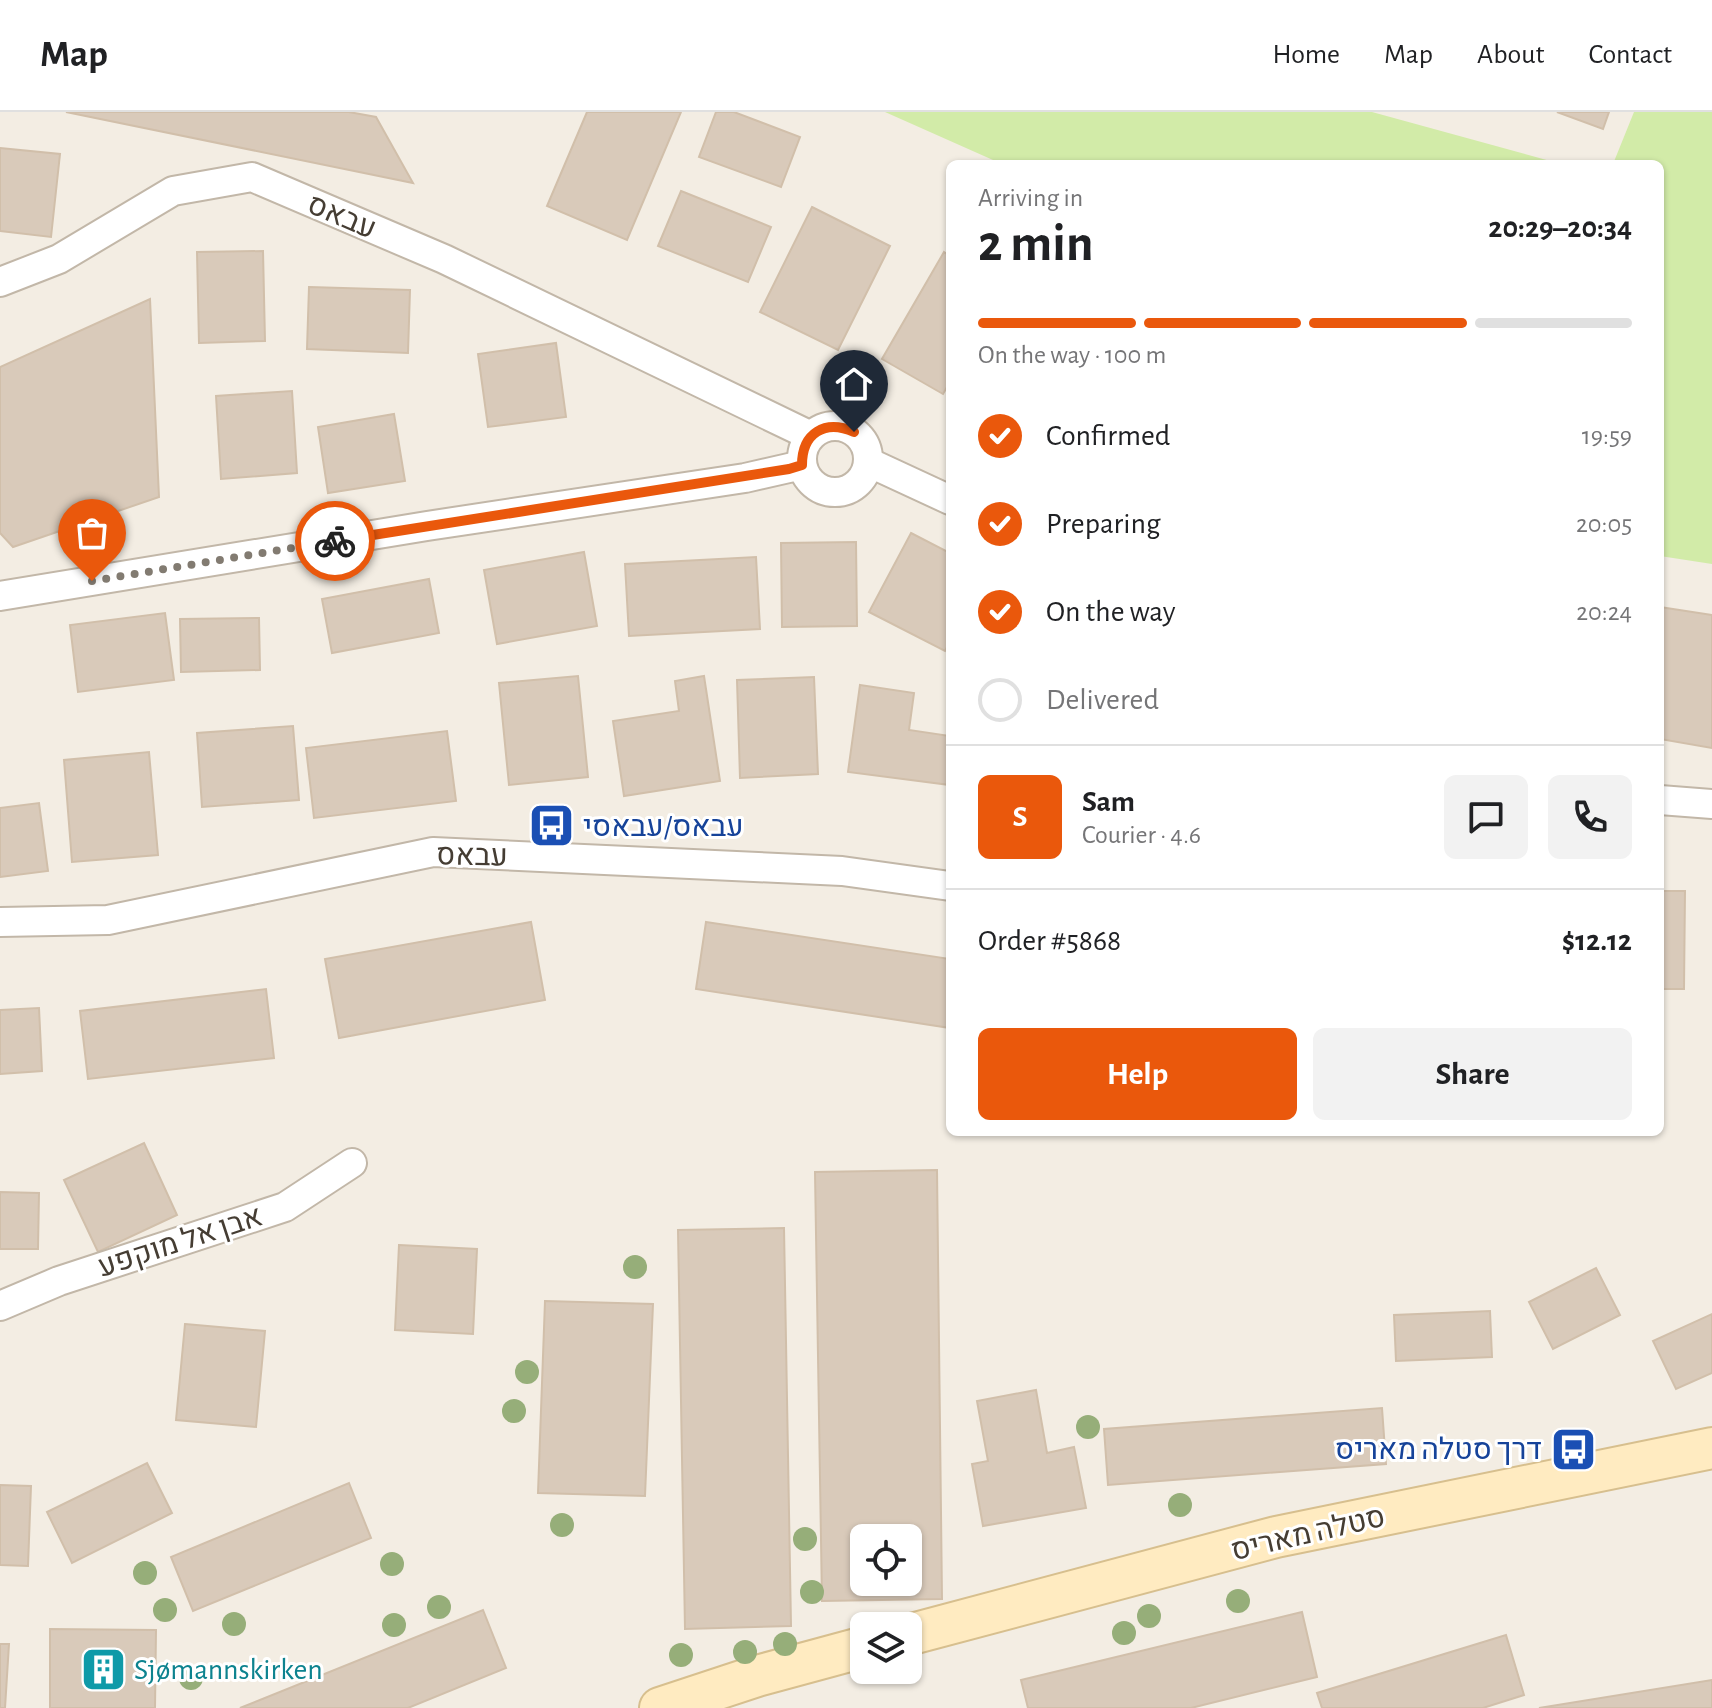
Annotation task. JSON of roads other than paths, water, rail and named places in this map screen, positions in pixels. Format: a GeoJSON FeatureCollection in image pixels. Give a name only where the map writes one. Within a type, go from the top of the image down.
{"type":"FeatureCollection","features":[{"type":"Feature","properties":{"kind":"street","name":"עבאס"},"geometry":{"type":"LineString","coordinates":[[0,282],[59,259],[173,191],[252,177],[444,259],[811,436]]}},
{"type":"Feature","properties":{"kind":"street"},"geometry":{"type":"LineString","coordinates":[[832,427],[854,432],[867,451],[868,462],[857,484],[836,492],[824,491],[814,485],[802,465],[805,445],[811,436],[821,429],[832,427]]}},
{"type":"Feature","properties":{"kind":"street"},"geometry":{"type":"LineString","coordinates":[[868,462],[946,498]]}},
{"type":"Feature","properties":{"kind":"street"},"geometry":{"type":"LineString","coordinates":[[0,596],[412,528],[745,478],[802,465]]}},
{"type":"Feature","properties":{"kind":"street"},"geometry":{"type":"LineString","coordinates":[[1664,800],[1712,804]]}},
{"type":"Feature","properties":{"kind":"street","name":"עבאס"},"geometry":{"type":"LineString","coordinates":[[0,922],[108,920],[433,852],[842,871],[946,885]]}},
{"type":"Feature","properties":{"kind":"street","name":"אבן אל מוקפע"},"geometry":{"type":"LineString","coordinates":[[0,1306],[59,1281],[285,1207],[352,1163]]}},
{"type":"Feature","properties":{"kind":"street","name":"סטלה מאריס"},"geometry":{"type":"LineString","coordinates":[[922,1631],[1276,1537],[1712,1448]]}},
{"type":"Feature","properties":{"kind":"street"},"geometry":{"type":"LineString","coordinates":[[660,1708],[757,1676],[850,1651]]}},
{"type":"Feature","properties":{"kind":"place","name":"עבאס/עבאסי"},"geometry":{"type":"Point","coordinates":[552,826]}},
{"type":"Feature","properties":{"kind":"place","name":"דרך סטלה מאריס"},"geometry":{"type":"Point","coordinates":[1573,1449]}},
{"type":"Feature","properties":{"kind":"place","name":"Sjømannskirken"},"geometry":{"type":"Point","coordinates":[103,1669]}}]}
